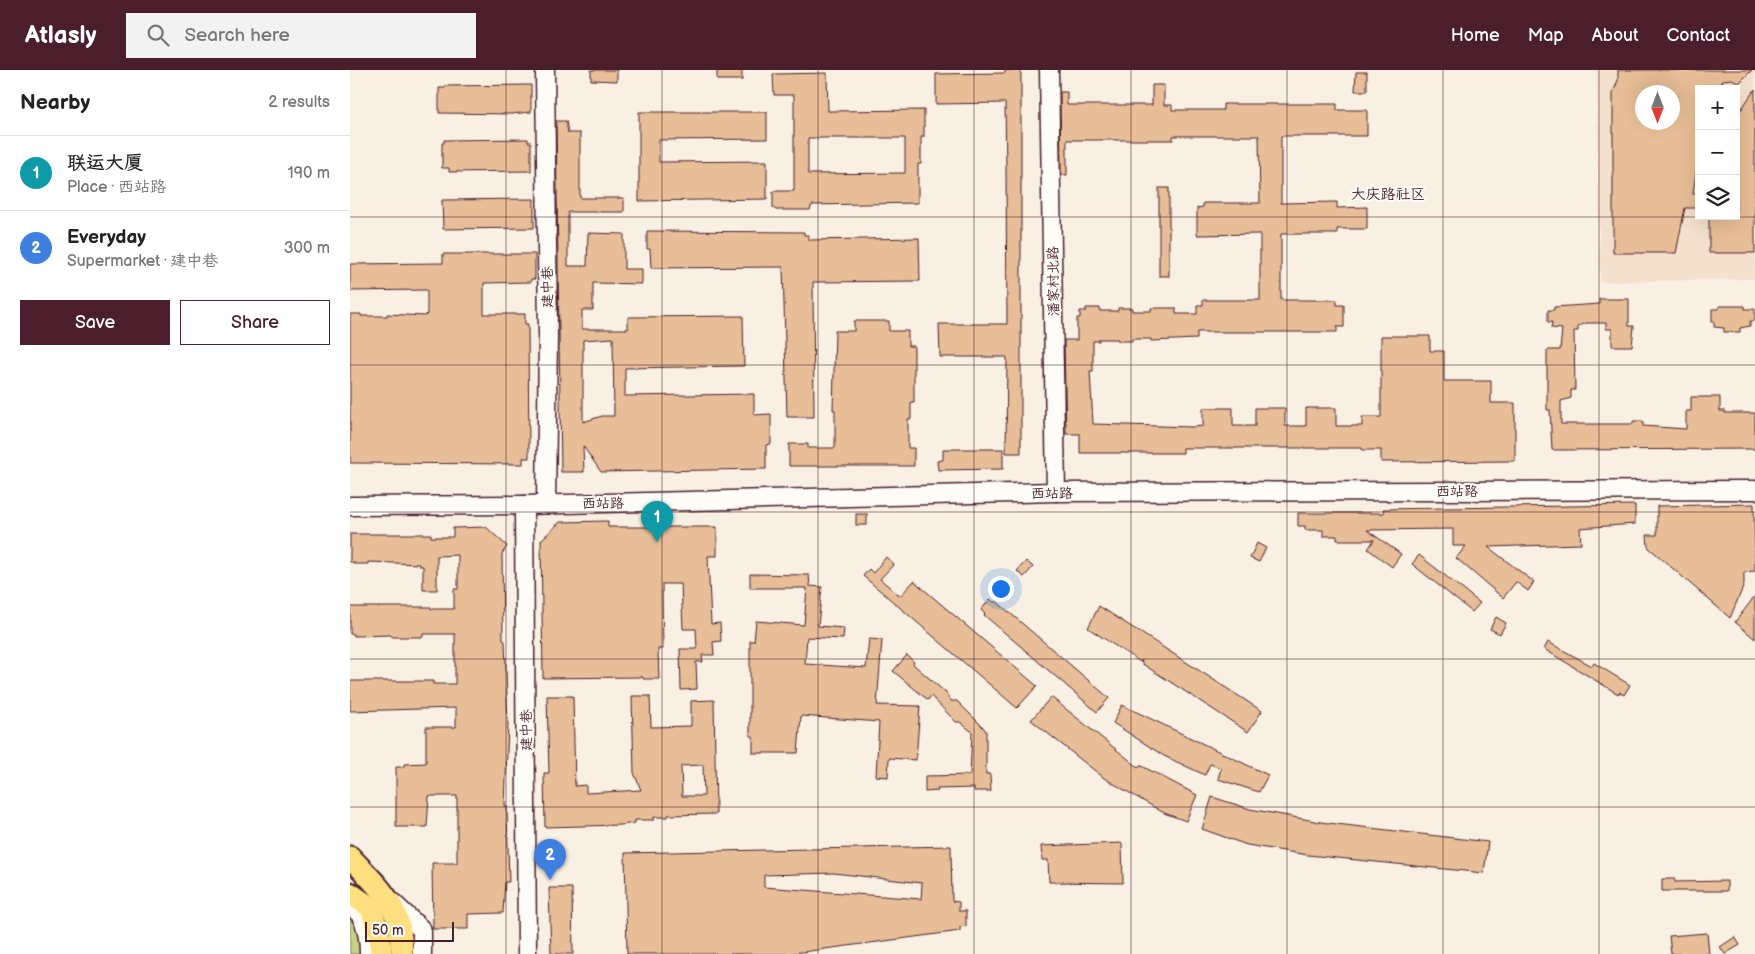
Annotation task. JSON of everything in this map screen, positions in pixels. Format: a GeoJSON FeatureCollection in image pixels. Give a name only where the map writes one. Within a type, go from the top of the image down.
{"type":"FeatureCollection","features":[{"type":"Feature","properties":{"kind":"main road"},"geometry":{"type":"LineString","coordinates":[[350,857],[388,899],[397,915],[402,938],[402,954]]}},
{"type":"Feature","properties":{"kind":"main road"},"geometry":{"type":"LineString","coordinates":[[350,893],[371,908],[380,938],[381,954]]}},
{"type":"Feature","properties":{"kind":"street","name":"建中巷"},"geometry":{"type":"LineString","coordinates":[[545,70],[546,504]]}},
{"type":"Feature","properties":{"kind":"street","name":"潘家村北路"},"geometry":{"type":"LineString","coordinates":[[1049,70],[1056,492]]}},
{"type":"Feature","properties":{"kind":"street","name":"西站路"},"geometry":{"type":"LineString","coordinates":[[350,506],[524,505],[1056,492],[1755,490]]}},
{"type":"Feature","properties":{"kind":"street","name":"建中巷"},"geometry":{"type":"LineString","coordinates":[[524,505],[527,954]]}},
{"type":"Feature","properties":{"kind":"street"},"geometry":{"type":"LineString","coordinates":[[388,899],[422,930],[422,954]]}},
{"type":"Feature","properties":{"kind":"street"},"geometry":{"type":"LineString","coordinates":[[350,906],[364,922],[369,940],[369,954]]}},
{"type":"Feature","properties":{"kind":"shaded area"},"geometry":{"type":"Polygon","coordinates":[[[1596,70],[1755,70],[1755,279],[1600,282],[1596,70]]]}},
{"type":"Feature","properties":{"kind":"green space"},"geometry":{"type":"Polygon","coordinates":[[[350,916],[353,918],[363,941],[363,954],[350,954],[350,916]]]}},
{"type":"Feature","properties":{"kind":"building"},"geometry":{"type":"Polygon","coordinates":[[[591,70],[617,70],[617,81],[591,80],[591,70]]]}},
{"type":"Feature","properties":{"kind":"building"},"geometry":{"type":"Polygon","coordinates":[[[717,70],[742,70],[742,80],[717,80],[717,70]]]}},
{"type":"Feature","properties":{"kind":"building"},"geometry":{"type":"Polygon","coordinates":[[[1005,70],[1021,70],[1021,453],[1006,453],[1007,357],[940,357],[939,324],[1007,324],[1006,171],[1005,103],[936,104],[936,74],[1005,73],[1005,70]]]}},
{"type":"Feature","properties":{"kind":"building"},"geometry":{"type":"Polygon","coordinates":[[[1618,70],[1752,70],[1739,83],[1732,79],[1723,80],[1721,85],[1695,85],[1695,179],[1693,194],[1695,194],[1695,208],[1685,208],[1676,253],[1613,253],[1613,93],[1618,80],[1618,70]]]}},
{"type":"Feature","properties":{"kind":"building"},"geometry":{"type":"Polygon","coordinates":[[[1356,72],[1367,72],[1367,91],[1355,91],[1356,72]]]}},
{"type":"Feature","properties":{"kind":"building"},"geometry":{"type":"Polygon","coordinates":[[[827,73],[828,111],[924,110],[921,164],[918,164],[918,203],[812,205],[810,210],[776,210],[773,208],[773,191],[794,191],[794,95],[774,95],[773,74],[827,73]],[[808,138],[808,174],[905,173],[905,138],[808,138]]]}},
{"type":"Feature","properties":{"kind":"building"},"geometry":{"type":"Polygon","coordinates":[[[531,85],[531,112],[511,114],[439,113],[439,88],[445,88],[445,86],[531,85]]]}},
{"type":"Feature","properties":{"kind":"building"},"geometry":{"type":"Polygon","coordinates":[[[1152,85],[1164,85],[1164,105],[1172,105],[1172,110],[1223,110],[1223,104],[1337,104],[1337,110],[1367,110],[1367,136],[1281,136],[1281,203],[1337,202],[1337,208],[1367,207],[1367,229],[1337,229],[1337,234],[1281,234],[1281,300],[1337,300],[1337,305],[1344,305],[1344,327],[1337,327],[1337,332],[1197,332],[1197,339],[1151,341],[1151,339],[1132,339],[1132,341],[1118,341],[1118,339],[1099,339],[1099,341],[1093,341],[1093,371],[1090,371],[1093,424],[1203,426],[1203,408],[1233,408],[1233,426],[1255,426],[1255,408],[1285,408],[1285,426],[1306,426],[1306,408],[1336,408],[1336,426],[1362,426],[1362,417],[1381,417],[1381,336],[1430,336],[1430,351],[1444,351],[1444,381],[1491,381],[1491,403],[1515,403],[1515,461],[1381,462],[1381,450],[1362,450],[1362,448],[1183,448],[1183,453],[1080,453],[1080,434],[1066,434],[1064,340],[1077,340],[1077,318],[1080,318],[1080,311],[1086,311],[1086,308],[1100,308],[1100,311],[1118,311],[1118,308],[1132,308],[1132,311],[1151,311],[1151,308],[1176,308],[1176,314],[1197,314],[1197,305],[1203,305],[1203,300],[1260,300],[1260,234],[1197,235],[1197,208],[1203,207],[1203,203],[1260,203],[1259,136],[1173,136],[1173,140],[1067,140],[1067,175],[1061,175],[1060,92],[1067,92],[1067,105],[1152,105],[1152,85]]]}},
{"type":"Feature","properties":{"kind":"building"},"geometry":{"type":"Polygon","coordinates":[[[1755,89],[1755,253],[1709,253],[1709,220],[1740,220],[1740,111],[1755,89]]]}},
{"type":"Feature","properties":{"kind":"building"},"geometry":{"type":"Polygon","coordinates":[[[639,112],[767,112],[767,139],[659,140],[659,162],[767,161],[767,199],[639,201],[639,112]]]}},
{"type":"Feature","properties":{"kind":"building"},"geometry":{"type":"Polygon","coordinates":[[[556,121],[566,121],[568,133],[580,133],[580,198],[624,198],[624,212],[568,212],[568,266],[587,266],[588,233],[624,234],[624,269],[642,269],[642,284],[593,283],[593,310],[582,310],[582,329],[628,329],[628,317],[743,316],[744,366],[625,368],[625,396],[754,394],[754,415],[771,414],[771,444],[766,445],[766,469],[601,472],[583,446],[584,472],[561,472],[556,121]],[[613,338],[583,340],[583,422],[602,416],[614,416],[613,338]]]}},
{"type":"Feature","properties":{"kind":"building"},"geometry":{"type":"Polygon","coordinates":[[[528,139],[528,142],[531,142],[531,171],[449,172],[449,168],[442,168],[442,143],[444,143],[444,140],[528,139]]]}},
{"type":"Feature","properties":{"kind":"building"},"geometry":{"type":"Polygon","coordinates":[[[1159,188],[1169,188],[1169,276],[1159,276],[1159,188]]]}},
{"type":"Feature","properties":{"kind":"building"},"geometry":{"type":"Polygon","coordinates":[[[534,199],[534,228],[443,229],[442,200],[534,199]]]}},
{"type":"Feature","properties":{"kind":"building"},"geometry":{"type":"Polygon","coordinates":[[[647,231],[804,232],[804,235],[809,235],[809,240],[919,238],[920,281],[813,282],[814,417],[787,417],[783,267],[651,268],[650,249],[647,249],[647,231]]]}},
{"type":"Feature","properties":{"kind":"building"},"geometry":{"type":"Polygon","coordinates":[[[443,254],[535,254],[535,279],[531,279],[531,282],[484,283],[484,314],[525,314],[525,324],[528,324],[529,458],[523,458],[523,464],[350,463],[350,314],[361,314],[361,316],[387,316],[387,314],[425,316],[427,314],[427,290],[350,291],[350,264],[443,263],[443,254]]]}},
{"type":"Feature","properties":{"kind":"building"},"geometry":{"type":"Polygon","coordinates":[[[1599,299],[1629,299],[1629,326],[1634,326],[1632,346],[1612,346],[1612,329],[1606,329],[1606,323],[1587,323],[1578,326],[1578,331],[1574,331],[1575,390],[1571,390],[1571,398],[1561,401],[1561,424],[1633,424],[1633,421],[1643,421],[1643,426],[1686,429],[1686,411],[1691,411],[1691,397],[1720,397],[1720,411],[1725,411],[1725,413],[1755,413],[1755,449],[1552,450],[1550,410],[1547,410],[1547,350],[1560,350],[1562,329],[1551,328],[1552,322],[1548,322],[1548,310],[1554,310],[1554,307],[1599,304],[1599,299]]]}},
{"type":"Feature","properties":{"kind":"building"},"geometry":{"type":"Polygon","coordinates":[[[1719,306],[1745,306],[1745,309],[1755,309],[1755,321],[1750,321],[1750,326],[1740,328],[1740,332],[1724,332],[1724,328],[1714,327],[1714,321],[1712,321],[1712,309],[1719,309],[1719,306]]]}},
{"type":"Feature","properties":{"kind":"building"},"geometry":{"type":"Polygon","coordinates":[[[854,321],[889,321],[889,331],[908,331],[908,346],[914,346],[914,402],[911,402],[911,419],[908,419],[908,448],[914,448],[914,466],[789,466],[789,444],[808,444],[808,448],[835,448],[835,410],[833,410],[835,331],[854,331],[854,321]]]}},
{"type":"Feature","properties":{"kind":"building"},"geometry":{"type":"Polygon","coordinates":[[[943,449],[1003,449],[1003,469],[938,470],[937,461],[943,460],[943,449]]]}},
{"type":"Feature","properties":{"kind":"building"},"geometry":{"type":"Polygon","coordinates":[[[1754,504],[1755,571],[1744,572],[1744,585],[1730,618],[1648,547],[1647,535],[1657,535],[1657,506],[1754,504]]]}},
{"type":"Feature","properties":{"kind":"building"},"geometry":{"type":"Polygon","coordinates":[[[1635,505],[1635,524],[1580,528],[1581,544],[1488,547],[1534,582],[1528,591],[1516,582],[1503,598],[1456,558],[1466,546],[1453,546],[1453,529],[1367,530],[1401,554],[1392,567],[1368,549],[1374,540],[1337,540],[1337,536],[1323,536],[1323,530],[1305,530],[1305,526],[1298,526],[1298,513],[1384,513],[1383,509],[1635,505]]]}},
{"type":"Feature","properties":{"kind":"building"},"geometry":{"type":"Polygon","coordinates":[[[856,514],[867,514],[867,525],[856,525],[856,514]]]}},
{"type":"Feature","properties":{"kind":"building"},"geometry":{"type":"Polygon","coordinates":[[[608,521],[608,527],[717,527],[717,556],[708,556],[711,624],[720,623],[721,641],[713,642],[714,655],[702,655],[703,662],[696,662],[697,689],[681,690],[680,649],[697,649],[696,629],[683,629],[681,584],[662,584],[663,649],[658,649],[659,679],[643,679],[643,677],[543,678],[541,540],[560,522],[608,521]]]}},
{"type":"Feature","properties":{"kind":"building"},"geometry":{"type":"Polygon","coordinates":[[[486,527],[507,546],[502,554],[503,640],[505,641],[508,724],[505,806],[507,806],[509,882],[505,882],[503,913],[468,914],[468,929],[433,929],[432,863],[457,863],[457,796],[429,796],[427,827],[396,827],[396,767],[404,767],[404,764],[426,763],[426,727],[456,727],[456,708],[350,711],[350,681],[433,681],[433,684],[455,684],[455,634],[423,634],[423,637],[393,637],[390,635],[354,636],[354,634],[350,634],[350,607],[431,607],[431,609],[454,609],[454,589],[458,589],[458,555],[437,556],[437,590],[423,590],[423,566],[419,566],[419,564],[368,562],[368,564],[354,564],[354,562],[350,562],[350,534],[431,534],[431,537],[453,537],[453,528],[486,527]]]}},
{"type":"Feature","properties":{"kind":"building"},"geometry":{"type":"Polygon","coordinates":[[[1257,543],[1266,548],[1259,562],[1250,558],[1257,543]]]}},
{"type":"Feature","properties":{"kind":"building"},"geometry":{"type":"Polygon","coordinates":[[[1419,555],[1480,603],[1472,612],[1412,564],[1419,555]]]}},
{"type":"Feature","properties":{"kind":"building"},"geometry":{"type":"Polygon","coordinates":[[[886,557],[894,564],[880,579],[900,596],[914,581],[1037,686],[1017,708],[863,576],[869,569],[873,573],[886,557]]]}},
{"type":"Feature","properties":{"kind":"building"},"geometry":{"type":"Polygon","coordinates":[[[1026,561],[1033,567],[1024,577],[1017,571],[1026,561]]]}},
{"type":"Feature","properties":{"kind":"building"},"geometry":{"type":"Polygon","coordinates":[[[750,574],[809,575],[810,586],[822,587],[818,626],[844,628],[843,639],[807,637],[805,664],[866,668],[869,639],[882,640],[877,705],[920,706],[916,760],[889,758],[888,777],[876,776],[879,722],[801,716],[798,753],[753,753],[753,736],[750,736],[750,641],[754,641],[756,621],[804,625],[807,588],[750,588],[750,574]]]}},
{"type":"Feature","properties":{"kind":"building"},"geometry":{"type":"Polygon","coordinates":[[[1755,596],[1755,639],[1735,622],[1755,596]]]}},
{"type":"Feature","properties":{"kind":"building"},"geometry":{"type":"Polygon","coordinates":[[[990,599],[995,603],[996,601],[1109,698],[1097,712],[984,615],[981,610],[990,599]]]}},
{"type":"Feature","properties":{"kind":"building"},"geometry":{"type":"Polygon","coordinates":[[[1099,606],[1262,711],[1248,732],[1141,663],[1142,660],[1140,662],[1088,628],[1099,606]]]}},
{"type":"Feature","properties":{"kind":"building"},"geometry":{"type":"Polygon","coordinates":[[[1496,617],[1506,623],[1500,634],[1490,629],[1496,617]]]}},
{"type":"Feature","properties":{"kind":"building"},"geometry":{"type":"Polygon","coordinates":[[[1548,642],[1592,666],[1594,663],[1630,685],[1624,695],[1619,692],[1618,694],[1544,649],[1548,642]]]}},
{"type":"Feature","properties":{"kind":"building"},"geometry":{"type":"Polygon","coordinates":[[[907,655],[914,662],[913,664],[946,693],[951,701],[957,701],[986,731],[986,774],[990,774],[991,791],[974,791],[974,788],[937,789],[938,791],[925,792],[925,776],[970,775],[972,732],[960,722],[956,722],[931,696],[928,700],[893,671],[907,655]]]}},
{"type":"Feature","properties":{"kind":"building"},"geometry":{"type":"Polygon","coordinates":[[[547,696],[573,696],[575,786],[586,785],[586,793],[641,790],[634,773],[632,696],[650,696],[651,727],[691,726],[691,701],[714,700],[716,814],[668,815],[668,817],[654,817],[654,820],[635,820],[635,823],[621,825],[545,827],[544,773],[549,773],[547,696]],[[703,765],[681,766],[682,796],[704,796],[703,765]]]}},
{"type":"Feature","properties":{"kind":"building"},"geometry":{"type":"Polygon","coordinates":[[[1051,697],[1138,767],[1140,765],[1197,795],[1186,821],[1164,813],[1104,778],[1031,720],[1051,697]]]}},
{"type":"Feature","properties":{"kind":"building"},"geometry":{"type":"Polygon","coordinates":[[[1122,705],[1268,775],[1259,792],[1218,779],[1221,768],[1210,764],[1205,775],[1164,756],[1113,723],[1122,705]]]}},
{"type":"Feature","properties":{"kind":"building"},"geometry":{"type":"Polygon","coordinates":[[[1212,797],[1250,809],[1320,822],[1488,842],[1484,873],[1308,855],[1247,845],[1202,829],[1212,797]]]}},
{"type":"Feature","properties":{"kind":"building"},"geometry":{"type":"Polygon","coordinates":[[[1122,843],[1123,883],[1049,882],[1048,860],[1042,860],[1041,846],[1122,843]]]}},
{"type":"Feature","properties":{"kind":"building"},"geometry":{"type":"Polygon","coordinates":[[[951,846],[952,901],[959,902],[959,911],[966,911],[966,926],[960,927],[960,931],[787,954],[627,954],[625,853],[951,846]],[[834,873],[764,875],[764,887],[921,899],[922,883],[834,873]]]}},
{"type":"Feature","properties":{"kind":"building"},"geometry":{"type":"Polygon","coordinates":[[[1662,879],[1675,879],[1675,882],[1727,881],[1727,891],[1662,891],[1662,879]]]}},
{"type":"Feature","properties":{"kind":"building"},"geometry":{"type":"Polygon","coordinates":[[[549,888],[572,888],[573,954],[551,954],[549,888]]]}},
{"type":"Feature","properties":{"kind":"building"},"geometry":{"type":"Polygon","coordinates":[[[1707,933],[1709,954],[1671,954],[1669,936],[1707,933]]]}},
{"type":"Feature","properties":{"kind":"building"},"geometry":{"type":"Polygon","coordinates":[[[1735,937],[1740,945],[1725,954],[1720,947],[1735,937]]]}},
{"type":"Feature","properties":{"kind":"place","name":"联运大厦"},"geometry":{"type":"Point","coordinates":[657,542]}},
{"type":"Feature","properties":{"kind":"place","name":"Everyday"},"geometry":{"type":"Point","coordinates":[550,880]}},
{"type":"Feature","properties":{"kind":"district","name":"大庆路社区"},"geometry":{"type":"Point","coordinates":[1388,194]}}]}
